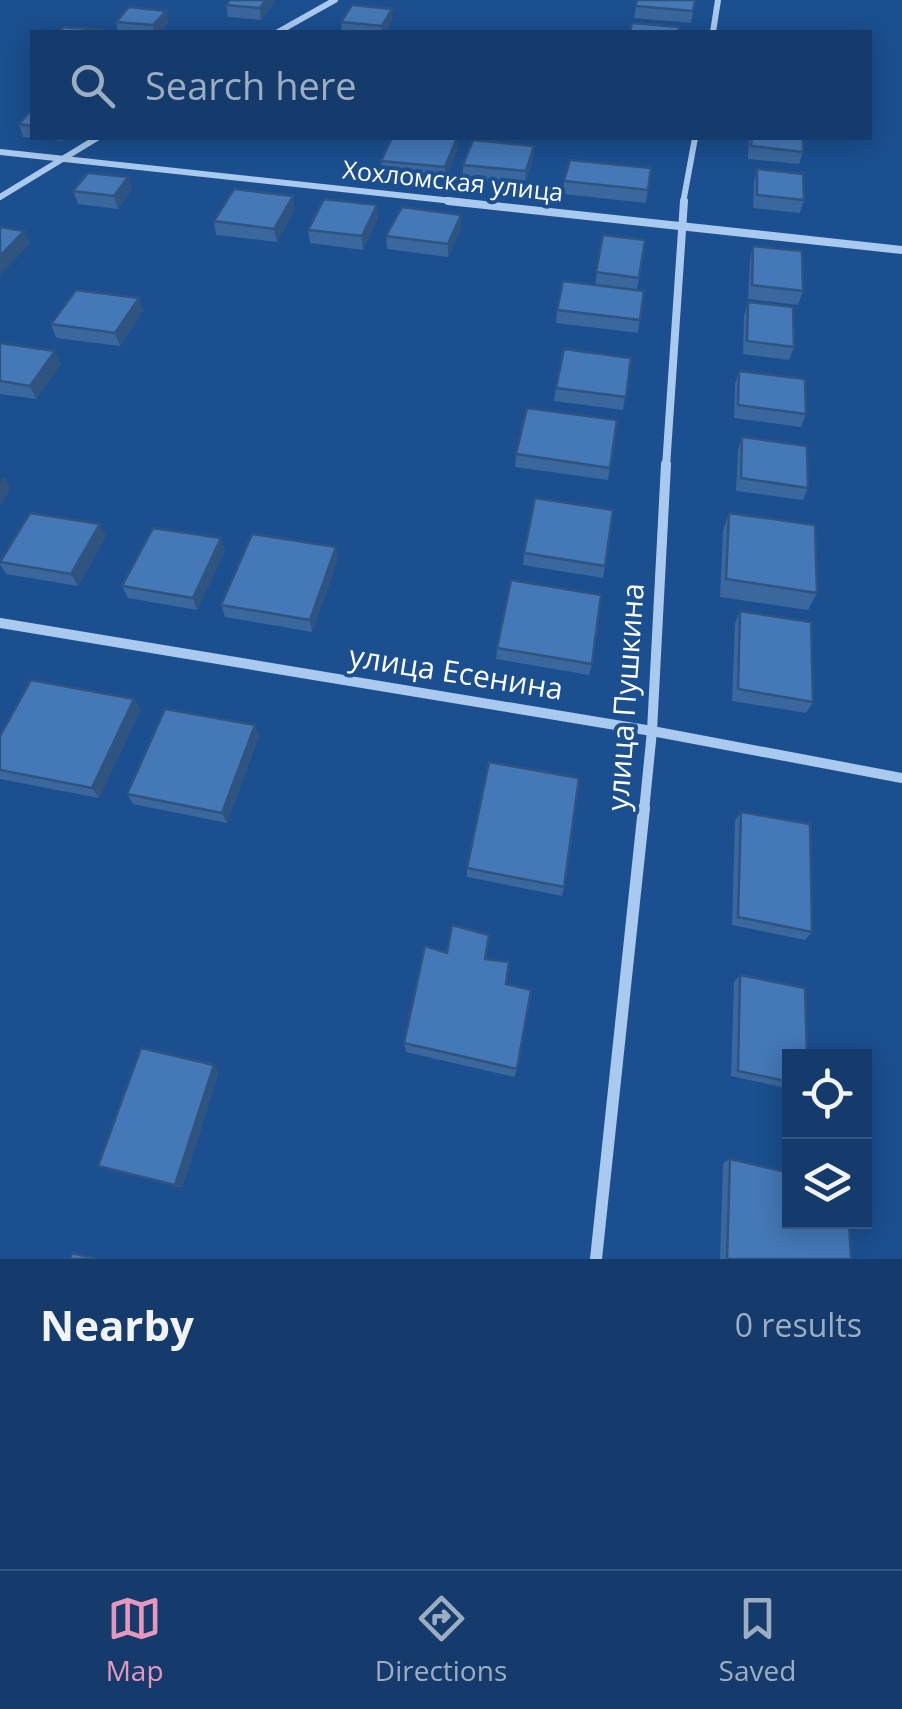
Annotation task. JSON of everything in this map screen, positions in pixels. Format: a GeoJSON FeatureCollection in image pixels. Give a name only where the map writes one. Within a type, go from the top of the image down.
{"type":"FeatureCollection","features":[{"type":"Feature","properties":{"kind":"street"},"geometry":{"type":"LineString","coordinates":[[282,30],[335,0]]}},
{"type":"Feature","properties":{"kind":"street"},"geometry":{"type":"LineString","coordinates":[[713,30],[718,0]]}},
{"type":"Feature","properties":{"kind":"street"},"geometry":{"type":"LineString","coordinates":[[0,197],[93,140]]}},
{"type":"Feature","properties":{"kind":"street","name":"улица Пушкина"},"geometry":{"type":"LineString","coordinates":[[596,1259],[652,731],[680,226],[695,140]]}},
{"type":"Feature","properties":{"kind":"street","name":"Хохломская улица"},"geometry":{"type":"LineString","coordinates":[[0,152],[902,250]]}},
{"type":"Feature","properties":{"kind":"street","name":"улица Есенина"},"geometry":{"type":"LineString","coordinates":[[0,623],[652,731],[902,778]]}},
{"type":"Feature","properties":{"kind":"building"},"geometry":{"type":"Polygon","coordinates":[[[230,0],[266,0],[260,8],[226,5],[230,0]]]}},
{"type":"Feature","properties":{"kind":"building"},"geometry":{"type":"Polygon","coordinates":[[[637,0],[695,0],[693,11],[636,6],[637,0]]]}},
{"type":"Feature","properties":{"kind":"building"},"geometry":{"type":"Polygon","coordinates":[[[352,5],[392,9],[382,26],[341,22],[352,5]]]}},
{"type":"Feature","properties":{"kind":"building"},"geometry":{"type":"Polygon","coordinates":[[[129,7],[166,11],[153,25],[116,22],[129,7]]]}},
{"type":"Feature","properties":{"kind":"building"},"geometry":{"type":"Polygon","coordinates":[[[632,23],[679,27],[678,30],[630,30],[632,23]]]}},
{"type":"Feature","properties":{"kind":"building"},"geometry":{"type":"Polygon","coordinates":[[[30,112],[30,126],[19,124],[30,112]]]}},
{"type":"Feature","properties":{"kind":"building"},"geometry":{"type":"Polygon","coordinates":[[[391,140],[456,140],[445,167],[381,161],[391,140]]]}},
{"type":"Feature","properties":{"kind":"building"},"geometry":{"type":"Polygon","coordinates":[[[473,140],[534,146],[526,171],[463,165],[473,140]]]}},
{"type":"Feature","properties":{"kind":"building"},"geometry":{"type":"Polygon","coordinates":[[[752,140],[803,140],[803,152],[751,146],[752,140]]]}},
{"type":"Feature","properties":{"kind":"building"},"geometry":{"type":"Polygon","coordinates":[[[570,160],[651,168],[648,190],[564,181],[570,160]]]}},
{"type":"Feature","properties":{"kind":"building"},"geometry":{"type":"Polygon","coordinates":[[[757,169],[803,174],[804,200],[757,195],[757,169]]]}},
{"type":"Feature","properties":{"kind":"building"},"geometry":{"type":"Polygon","coordinates":[[[88,173],[128,177],[114,196],[73,191],[88,173]]]}},
{"type":"Feature","properties":{"kind":"building"},"geometry":{"type":"Polygon","coordinates":[[[234,189],[293,196],[274,229],[214,221],[234,189]]]}},
{"type":"Feature","properties":{"kind":"building"},"geometry":{"type":"Polygon","coordinates":[[[324,199],[377,205],[362,236],[308,230],[324,199]]]}},
{"type":"Feature","properties":{"kind":"building"},"geometry":{"type":"Polygon","coordinates":[[[402,207],[461,215],[448,244],[386,236],[402,207]]]}},
{"type":"Feature","properties":{"kind":"building"},"geometry":{"type":"Polygon","coordinates":[[[0,227],[24,231],[0,256],[0,227]]]}},
{"type":"Feature","properties":{"kind":"building"},"geometry":{"type":"Polygon","coordinates":[[[603,235],[645,240],[639,278],[596,272],[603,235]]]}},
{"type":"Feature","properties":{"kind":"building"},"geometry":{"type":"Polygon","coordinates":[[[753,246],[802,251],[803,291],[752,285],[753,246]]]}},
{"type":"Feature","properties":{"kind":"building"},"geometry":{"type":"Polygon","coordinates":[[[563,281],[644,291],[640,320],[557,310],[563,281]]]}},
{"type":"Feature","properties":{"kind":"building"},"geometry":{"type":"Polygon","coordinates":[[[76,290],[139,298],[115,333],[51,324],[76,290]]]}},
{"type":"Feature","properties":{"kind":"building"},"geometry":{"type":"Polygon","coordinates":[[[748,302],[793,307],[794,347],[747,341],[748,302]]]}},
{"type":"Feature","properties":{"kind":"building"},"geometry":{"type":"Polygon","coordinates":[[[0,343],[55,351],[30,386],[0,381],[0,343]]]}},
{"type":"Feature","properties":{"kind":"building"},"geometry":{"type":"Polygon","coordinates":[[[564,349],[631,358],[626,397],[556,388],[564,349]]]}},
{"type":"Feature","properties":{"kind":"building"},"geometry":{"type":"Polygon","coordinates":[[[739,371],[805,379],[806,414],[738,405],[739,371]]]}},
{"type":"Feature","properties":{"kind":"building"},"geometry":{"type":"Polygon","coordinates":[[[527,408],[617,420],[610,468],[516,454],[527,408]]]}},
{"type":"Feature","properties":{"kind":"building"},"geometry":{"type":"Polygon","coordinates":[[[742,437],[807,446],[808,488],[741,478],[742,437]]]}},
{"type":"Feature","properties":{"kind":"building"},"geometry":{"type":"Polygon","coordinates":[[[535,498],[613,510],[605,566],[524,553],[535,498]]]}},
{"type":"Feature","properties":{"kind":"building"},"geometry":{"type":"Polygon","coordinates":[[[30,513],[100,524],[71,574],[0,562],[30,513]]]}},
{"type":"Feature","properties":{"kind":"building"},"geometry":{"type":"Polygon","coordinates":[[[729,513],[815,525],[817,593],[726,579],[729,513]]]}},
{"type":"Feature","properties":{"kind":"building"},"geometry":{"type":"Polygon","coordinates":[[[153,528],[221,538],[193,598],[122,586],[153,528]]]}},
{"type":"Feature","properties":{"kind":"building"},"geometry":{"type":"Polygon","coordinates":[[[252,534],[336,547],[310,620],[221,605],[252,534]]]}},
{"type":"Feature","properties":{"kind":"building"},"geometry":{"type":"Polygon","coordinates":[[[511,580],[601,595],[592,664],[497,648],[511,580]]]}},
{"type":"Feature","properties":{"kind":"building"},"geometry":{"type":"Polygon","coordinates":[[[740,611],[811,622],[813,702],[738,689],[740,611]]]}},
{"type":"Feature","properties":{"kind":"building"},"geometry":{"type":"Polygon","coordinates":[[[31,680],[134,699],[92,788],[0,770],[0,736],[31,680]]]}},
{"type":"Feature","properties":{"kind":"building"},"geometry":{"type":"Polygon","coordinates":[[[165,709],[255,725],[222,813],[127,794],[165,709]]]}},
{"type":"Feature","properties":{"kind":"building"},"geometry":{"type":"Polygon","coordinates":[[[489,762],[579,778],[564,887],[467,868],[489,762]]]}},
{"type":"Feature","properties":{"kind":"building"},"geometry":{"type":"Polygon","coordinates":[[[741,812],[810,824],[812,932],[738,917],[741,812]]]}},
{"type":"Feature","properties":{"kind":"building"},"geometry":{"type":"Polygon","coordinates":[[[452,925],[489,935],[485,959],[509,962],[506,984],[531,990],[517,1069],[404,1043],[425,946],[447,953],[452,925]]]}},
{"type":"Feature","properties":{"kind":"building"},"geometry":{"type":"Polygon","coordinates":[[[740,975],[805,988],[807,1049],[782,1049],[782,1080],[738,1071],[740,975]]]}},
{"type":"Feature","properties":{"kind":"building"},"geometry":{"type":"Polygon","coordinates":[[[141,1048],[214,1065],[175,1185],[98,1166],[141,1048]]]}},
{"type":"Feature","properties":{"kind":"building"},"geometry":{"type":"Polygon","coordinates":[[[730,1159],[782,1171],[782,1229],[849,1229],[851,1259],[727,1259],[730,1159]]]}},
{"type":"Feature","properties":{"kind":"building"},"geometry":{"type":"Polygon","coordinates":[[[72,1253],[96,1259],[70,1259],[72,1253]]]}}]}
